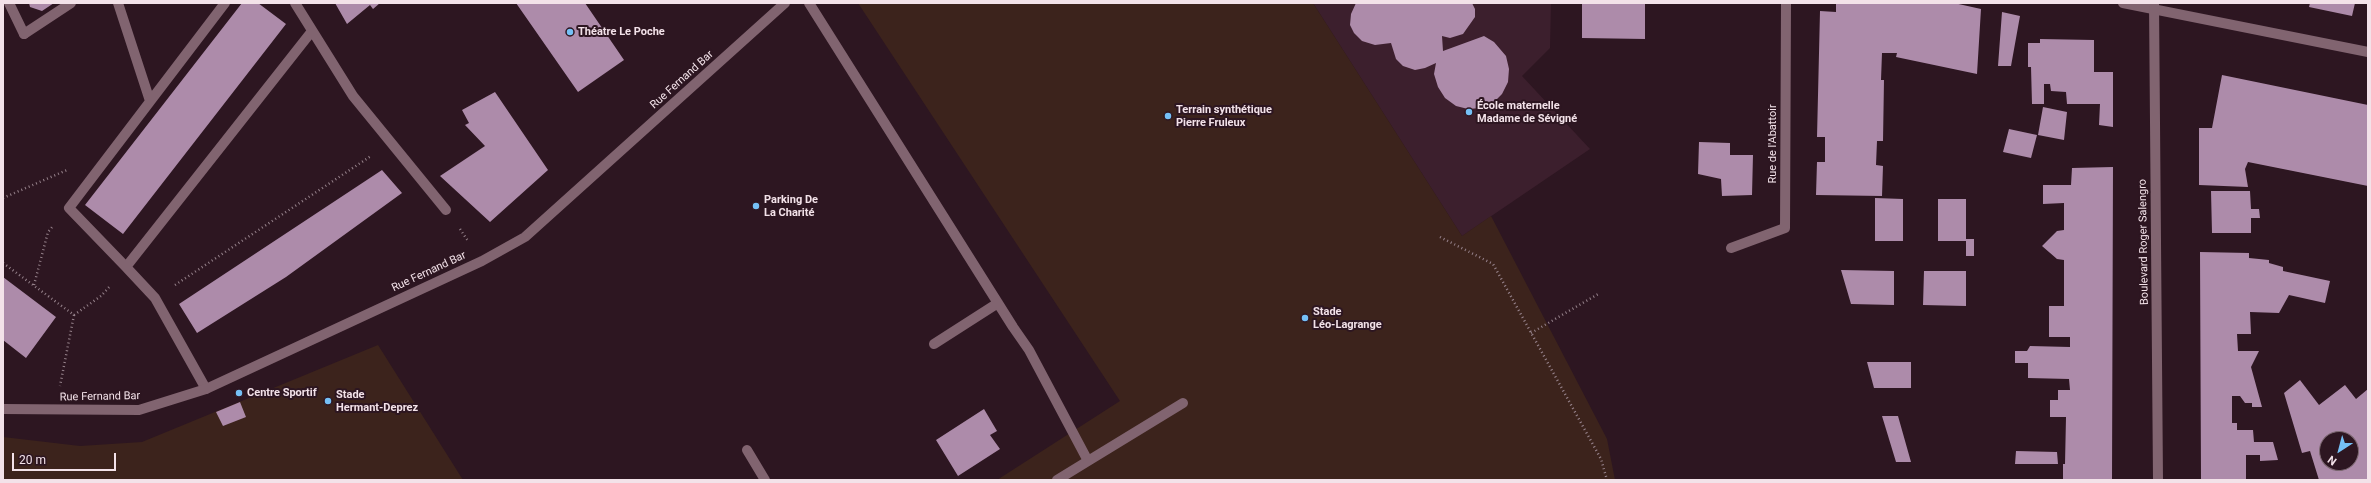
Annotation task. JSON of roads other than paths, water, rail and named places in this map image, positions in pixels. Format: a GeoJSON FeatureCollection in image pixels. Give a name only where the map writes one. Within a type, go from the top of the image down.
{"type":"FeatureCollection","features":[{"type":"Feature","properties":{"kind":"street"},"geometry":{"type":"LineString","coordinates":[[10,3],[24,34],[71,3]]}},
{"type":"Feature","properties":{"kind":"street"},"geometry":{"type":"LineString","coordinates":[[118,3],[150,101]]}},
{"type":"Feature","properties":{"kind":"street"},"geometry":{"type":"LineString","coordinates":[[206,389],[155,298],[69,208],[225,3]]}},
{"type":"Feature","properties":{"kind":"street"},"geometry":{"type":"LineString","coordinates":[[295,3],[353,96],[446,210]]}},
{"type":"Feature","properties":{"kind":"street","name":"Rue Fernand Bar"},"geometry":{"type":"LineString","coordinates":[[5,407],[54,410],[138,410],[206,389],[476,264],[525,237],[785,3]]}},
{"type":"Feature","properties":{"kind":"street"},"geometry":{"type":"LineString","coordinates":[[809,3],[1029,350],[1088,461]]}},
{"type":"Feature","properties":{"kind":"street","name":"Rue de l'Abattoir"},"geometry":{"type":"LineString","coordinates":[[1731,248],[1785,228],[1786,3]]}},
{"type":"Feature","properties":{"kind":"street"},"geometry":{"type":"LineString","coordinates":[[2123,3],[2154,6],[2368,52]]}},
{"type":"Feature","properties":{"kind":"street","name":"Boulevard Roger Salengro"},"geometry":{"type":"LineString","coordinates":[[2154,6],[2158,480]]}},
{"type":"Feature","properties":{"kind":"street"},"geometry":{"type":"LineString","coordinates":[[126,267],[312,30]]}},
{"type":"Feature","properties":{"kind":"street"},"geometry":{"type":"LineString","coordinates":[[934,344],[998,303]]}},
{"type":"Feature","properties":{"kind":"street"},"geometry":{"type":"LineString","coordinates":[[1057,480],[1182,403]]}},
{"type":"Feature","properties":{"kind":"street"},"geometry":{"type":"LineString","coordinates":[[747,450],[765,480]]}},
{"type":"Feature","properties":{"kind":"place","name":"Théatre Le Poche"},"geometry":{"type":"Point","coordinates":[570,32]}},
{"type":"Feature","properties":{"kind":"place","name":"École maternelle Madame de Sévigné"},"geometry":{"type":"Point","coordinates":[1469,112]}},
{"type":"Feature","properties":{"kind":"place","name":"Terrain synthétique Pierre Fruleux"},"geometry":{"type":"Point","coordinates":[1168,116]}},
{"type":"Feature","properties":{"kind":"place","name":"Parking De La Charité"},"geometry":{"type":"Point","coordinates":[756,206]}},
{"type":"Feature","properties":{"kind":"place","name":"Stade Léo-Lagrange"},"geometry":{"type":"Point","coordinates":[1305,318]}},
{"type":"Feature","properties":{"kind":"place","name":"Centre Sportif"},"geometry":{"type":"Point","coordinates":[239,393]}},
{"type":"Feature","properties":{"kind":"place","name":"Stade Hermant-Deprez"},"geometry":{"type":"Point","coordinates":[328,401]}}]}
